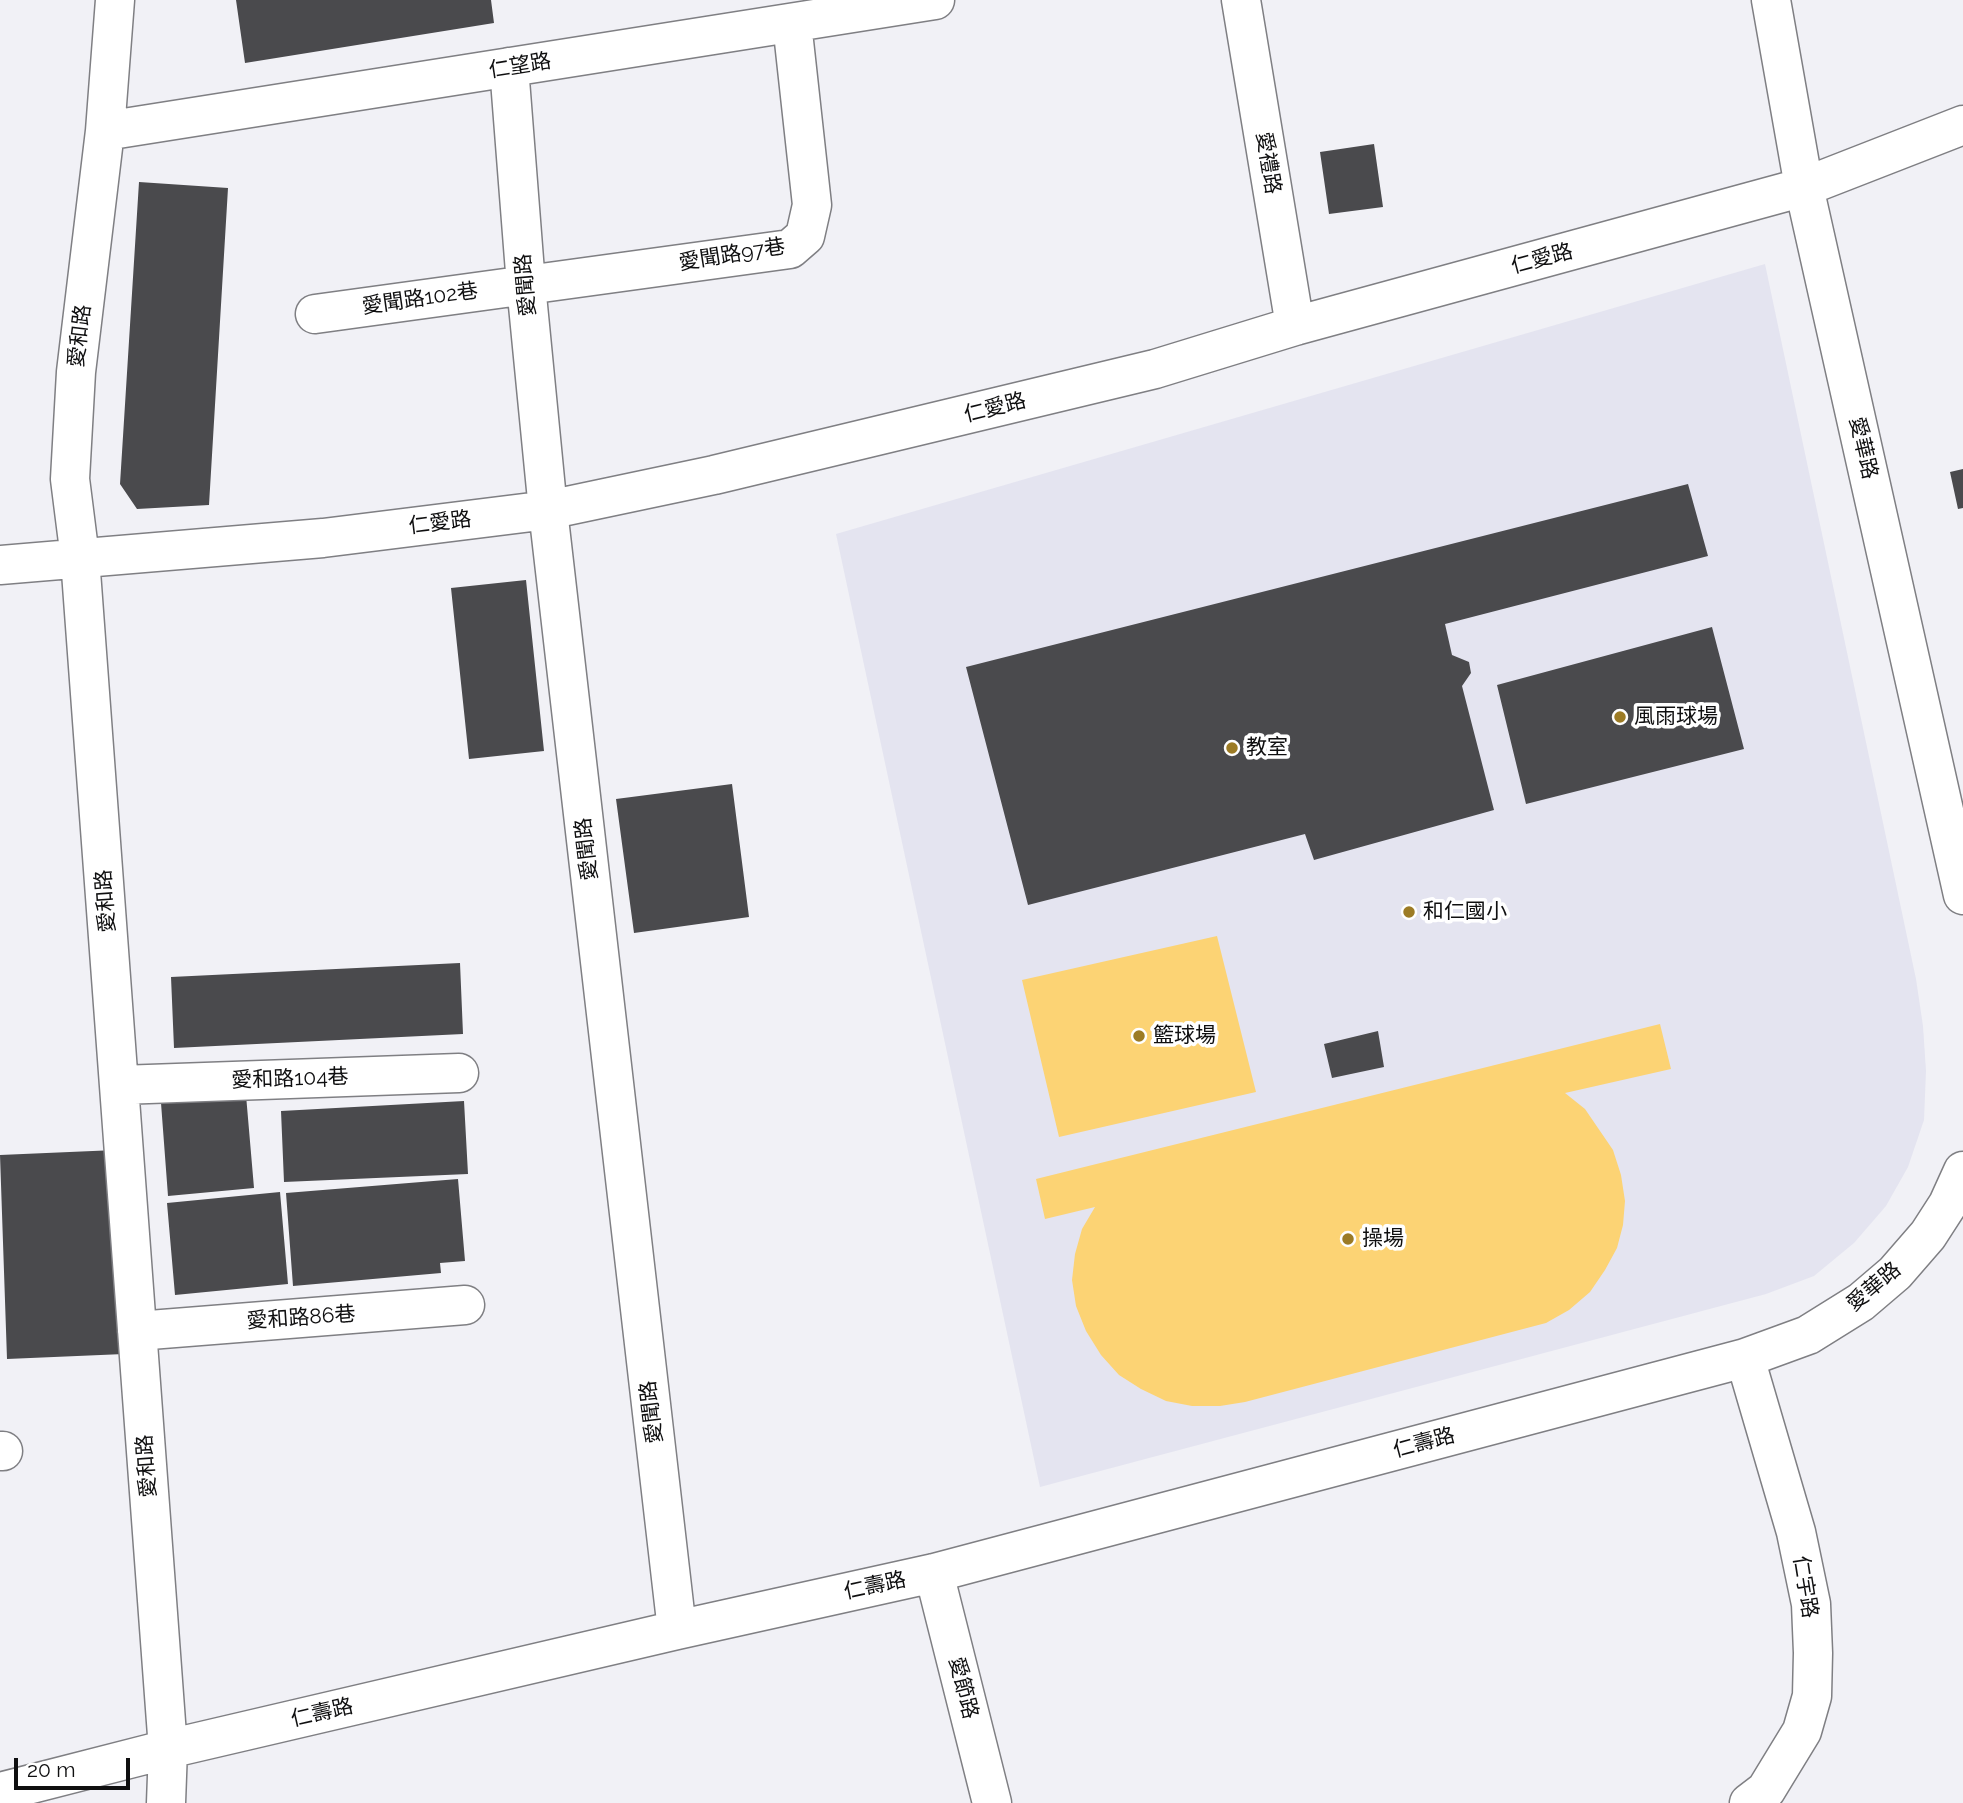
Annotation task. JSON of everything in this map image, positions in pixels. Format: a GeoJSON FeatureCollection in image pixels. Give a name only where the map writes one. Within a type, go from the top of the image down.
{"type":"FeatureCollection","features":[{"type":"Feature","properties":{"kind":"street","name":"愛和路"},"geometry":{"type":"LineString","coordinates":[[115,0],[105,131],[76,372],[70,479],[80,558],[120,1085],[168,1749],[166,1803]]}},
{"type":"Feature","properties":{"kind":"street","name":"仁望路"},"geometry":{"type":"LineString","coordinates":[[105,131],[935,0]]}},
{"type":"Feature","properties":{"kind":"street","name":"愛禮路"},"geometry":{"type":"LineString","coordinates":[[1241,0],[1295,326]]}},
{"type":"Feature","properties":{"kind":"street","name":"愛華路"},"geometry":{"type":"LineString","coordinates":[[1771,0],[1804,187],[1952,796],[1963,895]]}},
{"type":"Feature","properties":{"kind":"street","name":"愛聞路97巷"},"geometry":{"type":"LineString","coordinates":[[526,285],[790,249],[805,236],[812,205],[792,23]]}},
{"type":"Feature","properties":{"kind":"street","name":"愛聞路"},"geometry":{"type":"LineString","coordinates":[[509,67],[526,285],[548,510],[677,1630]]}},
{"type":"Feature","properties":{"kind":"street","name":"仁愛路"},"geometry":{"type":"LineString","coordinates":[[0,565],[323,538],[548,510],[740,469],[1155,369],[1295,326],[1804,187],[1963,125]]}},
{"type":"Feature","properties":{"kind":"street","name":"愛聞路102巷"},"geometry":{"type":"LineString","coordinates":[[315,314],[526,285]]}},
{"type":"Feature","properties":{"kind":"street","name":"愛和路104巷"},"geometry":{"type":"LineString","coordinates":[[120,1085],[459,1073]]}},
{"type":"Feature","properties":{"kind":"street","name":"愛華路"},"geometry":{"type":"LineString","coordinates":[[1745,1358],[1808,1335],[1861,1302],[1895,1273],[1928,1235],[1948,1204],[1963,1171]]}},
{"type":"Feature","properties":{"kind":"street","name":"愛和路86巷"},"geometry":{"type":"LineString","coordinates":[[137,1331],[465,1305]]}},
{"type":"Feature","properties":{"kind":"street","name":"仁壽路"},"geometry":{"type":"LineString","coordinates":[[0,1792],[168,1749],[934,1573],[1745,1358]]}},
{"type":"Feature","properties":{"kind":"street","name":"仁宇路"},"geometry":{"type":"LineString","coordinates":[[1745,1358],[1796,1532],[1811,1604],[1814,1653],[1812,1696],[1802,1731],[1766,1790],[1749,1803]]}},
{"type":"Feature","properties":{"kind":"street","name":"愛節路"},"geometry":{"type":"LineString","coordinates":[[934,1573],[992,1803]]}},
{"type":"Feature","properties":{"kind":"shaded area","name":"和仁國小"},"geometry":{"type":"Polygon","coordinates":[[[1765,264],[1916,979],[1923,1026],[1926,1071],[1924,1120],[1908,1167],[1886,1206],[1854,1243],[1814,1276],[1766,1294],[1040,1487],[836,534],[1765,264]]]}},
{"type":"Feature","properties":{"kind":"shaded area","name":"籃球場"},"geometry":{"type":"Polygon","coordinates":[[[1217,936],[1256,1092],[1059,1137],[1022,980],[1217,936]]]}},
{"type":"Feature","properties":{"kind":"shaded area"},"geometry":{"type":"Polygon","coordinates":[[[1660,1024],[1671,1069],[1565,1093],[1585,1109],[1613,1150],[1625,1201],[1617,1248],[1605,1270],[1590,1292],[1569,1310],[1546,1323],[1245,1402],[1220,1406],[1192,1406],[1166,1401],[1141,1389],[1119,1375],[1101,1355],[1086,1331],[1076,1306],[1072,1280],[1082,1229],[1095,1207],[1045,1219],[1036,1179],[1660,1024]]]}},
{"type":"Feature","properties":{"kind":"building"},"geometry":{"type":"Polygon","coordinates":[[[236,0],[491,0],[494,23],[245,63],[236,0]]]}},
{"type":"Feature","properties":{"kind":"building"},"geometry":{"type":"Polygon","coordinates":[[[1374,144],[1383,207],[1329,214],[1320,152],[1374,144]]]}},
{"type":"Feature","properties":{"kind":"building"},"geometry":{"type":"Polygon","coordinates":[[[139,182],[228,188],[209,505],[137,509],[120,484],[139,182]]]}},
{"type":"Feature","properties":{"kind":"building"},"geometry":{"type":"Polygon","coordinates":[[[1963,469],[1963,508],[1958,509],[1950,472],[1963,469]]]}},
{"type":"Feature","properties":{"kind":"building","name":"教室"},"geometry":{"type":"Polygon","coordinates":[[[1688,484],[1708,556],[1445,624],[1452,655],[1469,662],[1471,673],[1462,686],[1494,810],[1314,860],[1305,834],[1028,905],[966,667],[1688,484]]]}},
{"type":"Feature","properties":{"kind":"building"},"geometry":{"type":"Polygon","coordinates":[[[526,580],[544,751],[469,759],[451,588],[526,580]]]}},
{"type":"Feature","properties":{"kind":"building","name":"風雨球場"},"geometry":{"type":"Polygon","coordinates":[[[1712,627],[1744,749],[1526,804],[1497,685],[1712,627]]]}},
{"type":"Feature","properties":{"kind":"building"},"geometry":{"type":"Polygon","coordinates":[[[732,784],[749,917],[634,933],[616,799],[732,784]]]}},
{"type":"Feature","properties":{"kind":"building"},"geometry":{"type":"Polygon","coordinates":[[[460,963],[463,1034],[174,1048],[171,977],[460,963]]]}},
{"type":"Feature","properties":{"kind":"building"},"geometry":{"type":"Polygon","coordinates":[[[1378,1031],[1384,1067],[1332,1078],[1324,1044],[1378,1031]]]}},
{"type":"Feature","properties":{"kind":"building"},"geometry":{"type":"Polygon","coordinates":[[[246,1095],[254,1188],[168,1196],[161,1103],[246,1095]]]}},
{"type":"Feature","properties":{"kind":"building"},"geometry":{"type":"Polygon","coordinates":[[[464,1101],[468,1174],[284,1182],[281,1111],[464,1101]]]}},
{"type":"Feature","properties":{"kind":"building"},"geometry":{"type":"Polygon","coordinates":[[[116,1150],[124,1354],[7,1359],[0,1155],[116,1150]]]}},
{"type":"Feature","properties":{"kind":"building"},"geometry":{"type":"Polygon","coordinates":[[[458,1179],[465,1261],[440,1263],[441,1273],[293,1286],[286,1193],[458,1179]]]}},
{"type":"Feature","properties":{"kind":"building"},"geometry":{"type":"Polygon","coordinates":[[[280,1192],[288,1284],[175,1295],[167,1203],[280,1192]]]}},
{"type":"Feature","properties":{"kind":"place","name":"風雨球場"},"geometry":{"type":"Point","coordinates":[1620,717]}},
{"type":"Feature","properties":{"kind":"place","name":"教室"},"geometry":{"type":"Point","coordinates":[1232,748]}},
{"type":"Feature","properties":{"kind":"place","name":"和仁國小"},"geometry":{"type":"Point","coordinates":[1409,912]}},
{"type":"Feature","properties":{"kind":"place","name":"籃球場"},"geometry":{"type":"Point","coordinates":[1139,1036]}},
{"type":"Feature","properties":{"kind":"place","name":"操場"},"geometry":{"type":"Point","coordinates":[1348,1239]}}]}
